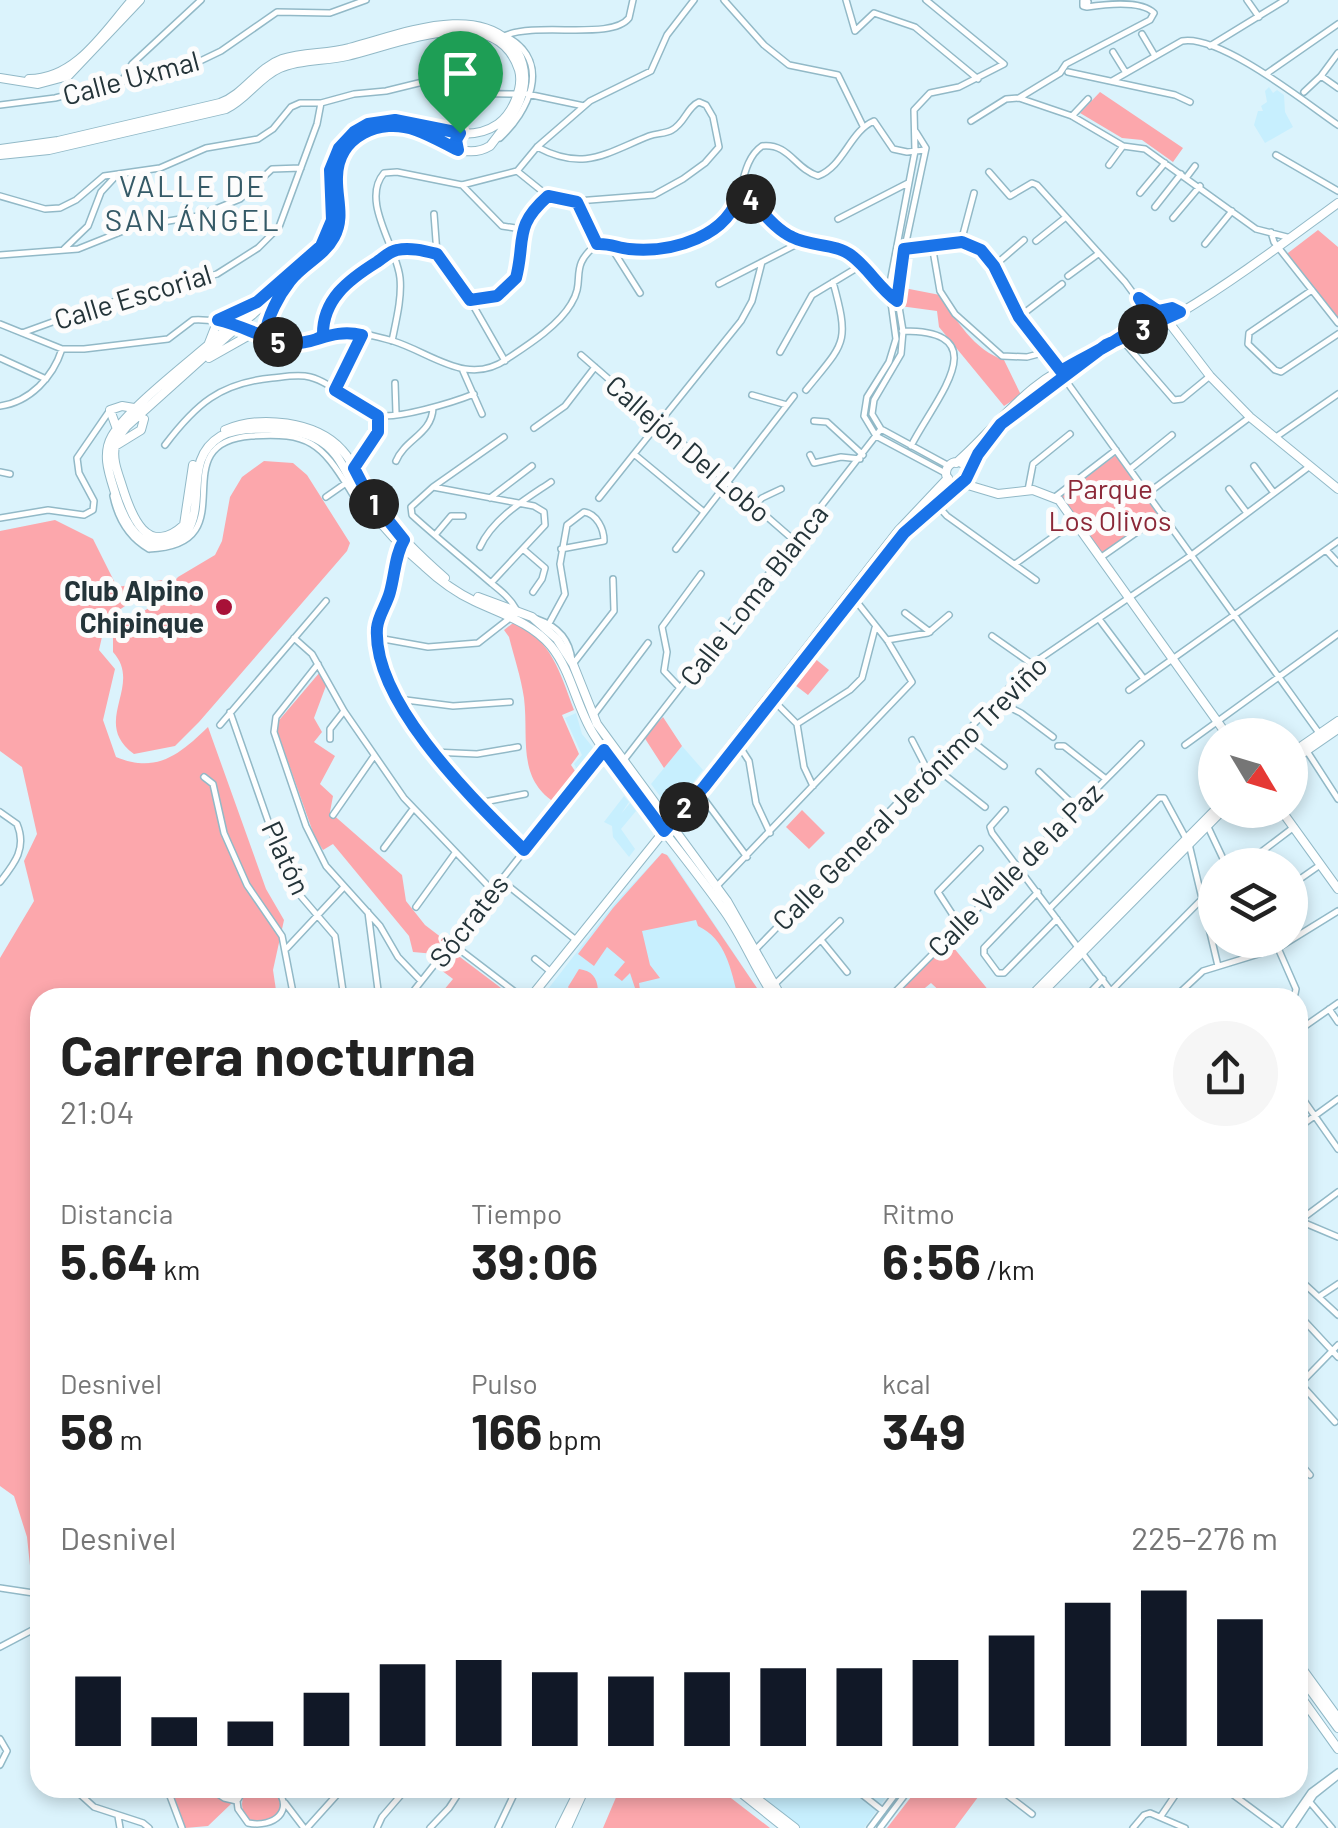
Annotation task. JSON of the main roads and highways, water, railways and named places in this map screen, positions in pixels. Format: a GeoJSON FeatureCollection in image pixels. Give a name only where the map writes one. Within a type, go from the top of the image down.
{"type":"FeatureCollection","features":[{"type":"Feature","properties":{"kind":"place","name":"Club Alpino Chipinque"},"geometry":{"type":"Point","coordinates":[224,607]}},
{"type":"Feature","properties":{"kind":"district","name":"VALLE DE SAN ÁNGEL"},"geometry":{"type":"Point","coordinates":[193,204]}},
{"type":"Feature","properties":{"kind":"park label","name":"Parque Los Olivos"},"geometry":{"type":"Point","coordinates":[1110,505]}}]}
